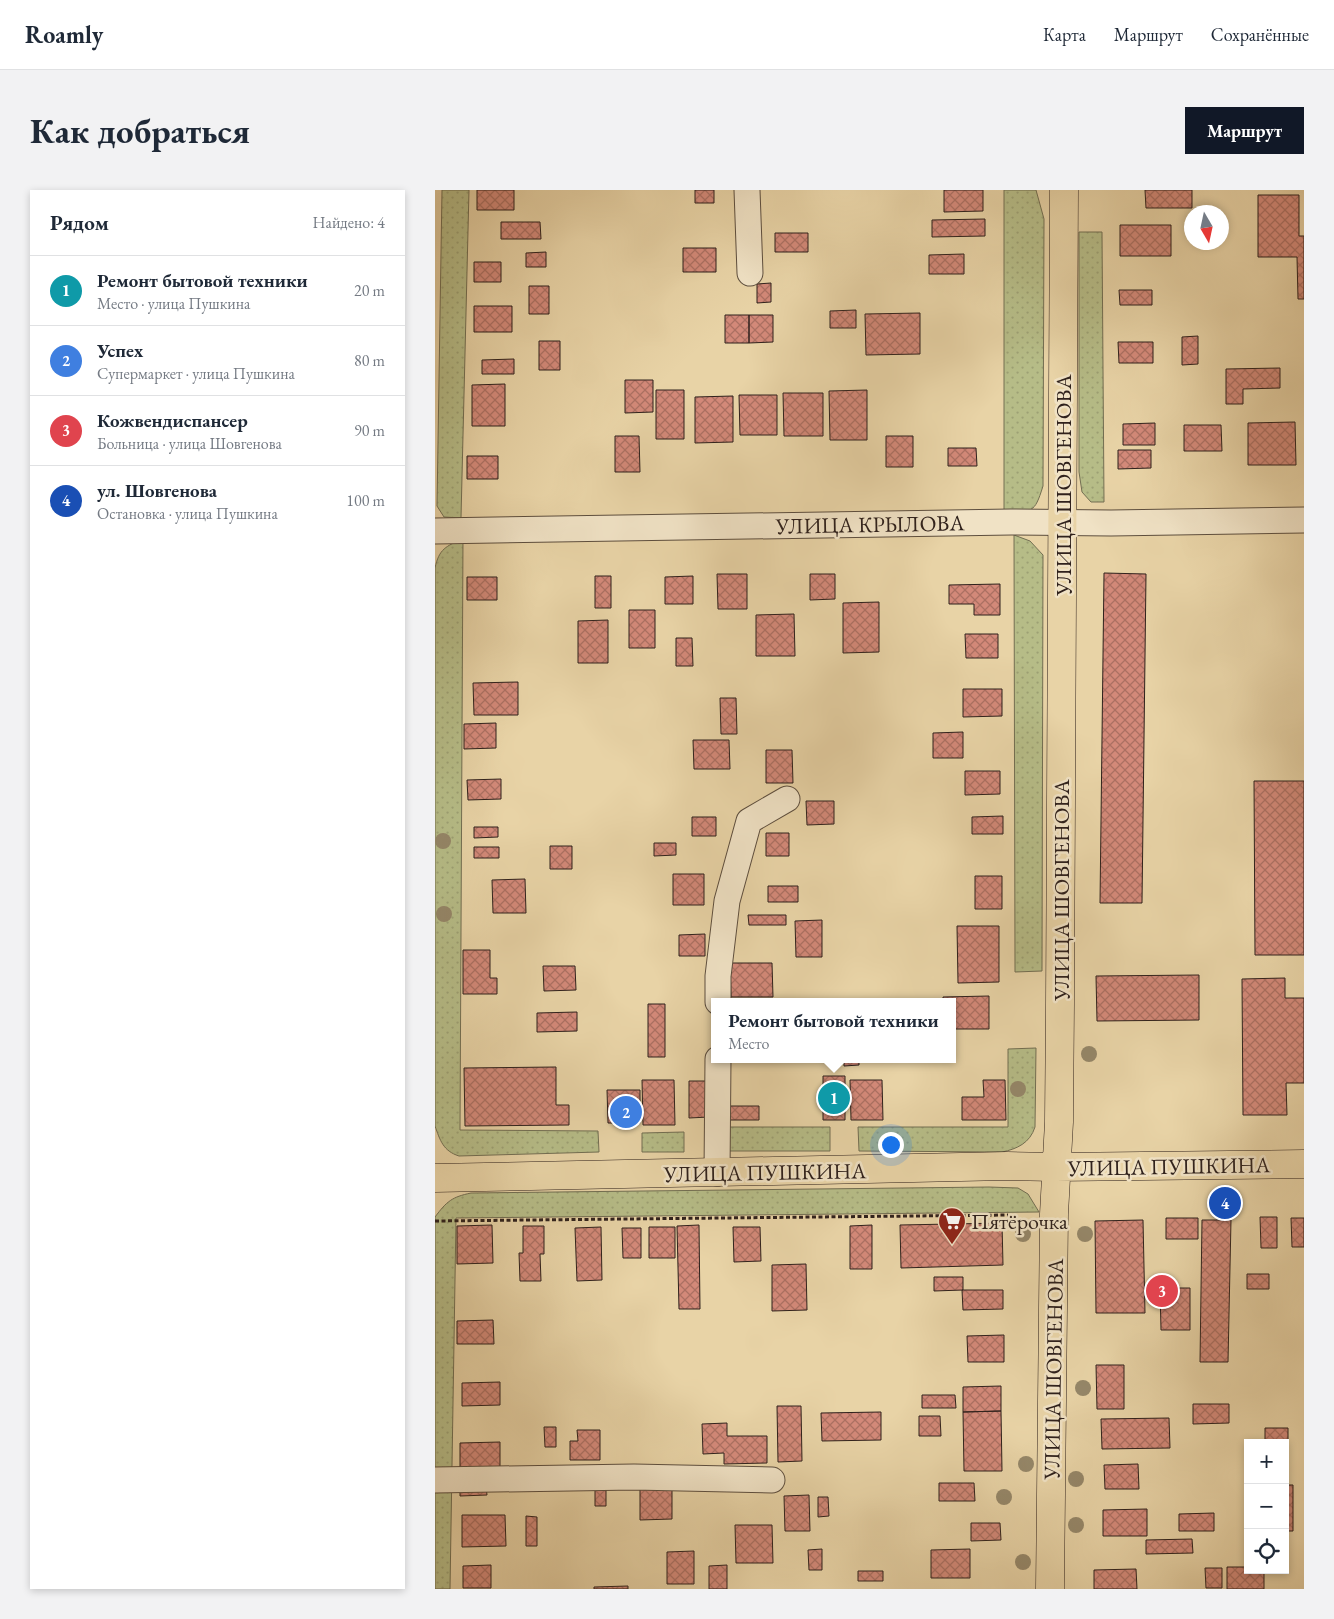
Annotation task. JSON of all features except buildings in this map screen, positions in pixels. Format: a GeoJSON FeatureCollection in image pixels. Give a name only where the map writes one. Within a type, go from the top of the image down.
{"type":"FeatureCollection","features":[{"type":"Feature","properties":{"kind":"main road","name":"УЛИЦА ШОВГЕНОВА"},"geometry":{"type":"LineString","coordinates":[[1050,1589],[1056,1167],[1059,1122],[1065,190]]}},
{"type":"Feature","properties":{"kind":"main road","name":"УЛИЦА ПУШКИНА"},"geometry":{"type":"LineString","coordinates":[[435,1178],[997,1167],[1304,1164]]}},
{"type":"Feature","properties":{"kind":"street"},"geometry":{"type":"LineString","coordinates":[[747,190],[751,273]]}},
{"type":"Feature","properties":{"kind":"street","name":"УЛИЦА КРЫЛОВА"},"geometry":{"type":"LineString","coordinates":[[435,530],[1304,520]]}},
{"type":"Feature","properties":{"kind":"street"},"geometry":{"type":"LineString","coordinates":[[718,998],[718,976],[727,901],[749,821],[787,799]]}},
{"type":"Feature","properties":{"kind":"street"},"geometry":{"type":"LineString","coordinates":[[717,1063],[717,1173]]}},
{"type":"Feature","properties":{"kind":"street"},"geometry":{"type":"LineString","coordinates":[[435,1480],[634,1477],[772,1480]]}},
{"type":"Feature","properties":{"kind":"path"},"geometry":{"type":"LineString","coordinates":[[435,1220],[1008,1215]]}},
{"type":"Feature","properties":{"kind":"green space"},"geometry":{"type":"Polygon","coordinates":[[[442,190],[469,190],[461,518],[444,517],[437,506],[442,190]]]}},
{"type":"Feature","properties":{"kind":"green space"},"geometry":{"type":"Polygon","coordinates":[[[1004,190],[1036,190],[1044,219],[1043,486],[1037,502],[1031,509],[1021,512],[1004,513],[1004,190]]]}},
{"type":"Feature","properties":{"kind":"green space"},"geometry":{"type":"Polygon","coordinates":[[[1079,232],[1102,232],[1104,502],[1091,502],[1082,492],[1079,472],[1079,232]]]}},
{"type":"Feature","properties":{"kind":"green space"},"geometry":{"type":"Polygon","coordinates":[[[1014,535],[1030,541],[1043,555],[1042,971],[1015,972],[1014,535]]]}},
{"type":"Feature","properties":{"kind":"green space"},"geometry":{"type":"Polygon","coordinates":[[[463,539],[460,1130],[598,1131],[599,1152],[459,1156],[446,1148],[435,1126],[435,568],[441,552],[463,539]]]}},
{"type":"Feature","properties":{"kind":"green space"},"geometry":{"type":"Polygon","coordinates":[[[1036,1048],[1035,1127],[1030,1137],[1022,1144],[1002,1152],[859,1151],[858,1127],[1008,1127],[1008,1049],[1036,1048]]]}},
{"type":"Feature","properties":{"kind":"green space"},"geometry":{"type":"Polygon","coordinates":[[[723,1127],[830,1127],[830,1151],[724,1151],[723,1127]]]}},
{"type":"Feature","properties":{"kind":"green space"},"geometry":{"type":"Polygon","coordinates":[[[684,1132],[684,1152],[642,1152],[642,1133],[684,1132]]]}},
{"type":"Feature","properties":{"kind":"green space"},"geometry":{"type":"Polygon","coordinates":[[[1018,1188],[1028,1194],[1039,1212],[456,1218],[450,1589],[435,1589],[435,1217],[450,1200],[471,1193],[1018,1188]]]}},
{"type":"Feature","properties":{"kind":"place","name":"Ремонт бытовой техники"},"geometry":{"type":"Point","coordinates":[834,1098]}},
{"type":"Feature","properties":{"kind":"place","name":"Успех"},"geometry":{"type":"Point","coordinates":[626,1112]}},
{"type":"Feature","properties":{"kind":"place","name":"ул. Шовгенова"},"geometry":{"type":"Point","coordinates":[1225,1203]}},
{"type":"Feature","properties":{"kind":"place","name":"Пятёрочка"},"geometry":{"type":"Point","coordinates":[952,1245]}},
{"type":"Feature","properties":{"kind":"place","name":"Кожвендиспансер"},"geometry":{"type":"Point","coordinates":[1162,1291]}}]}
